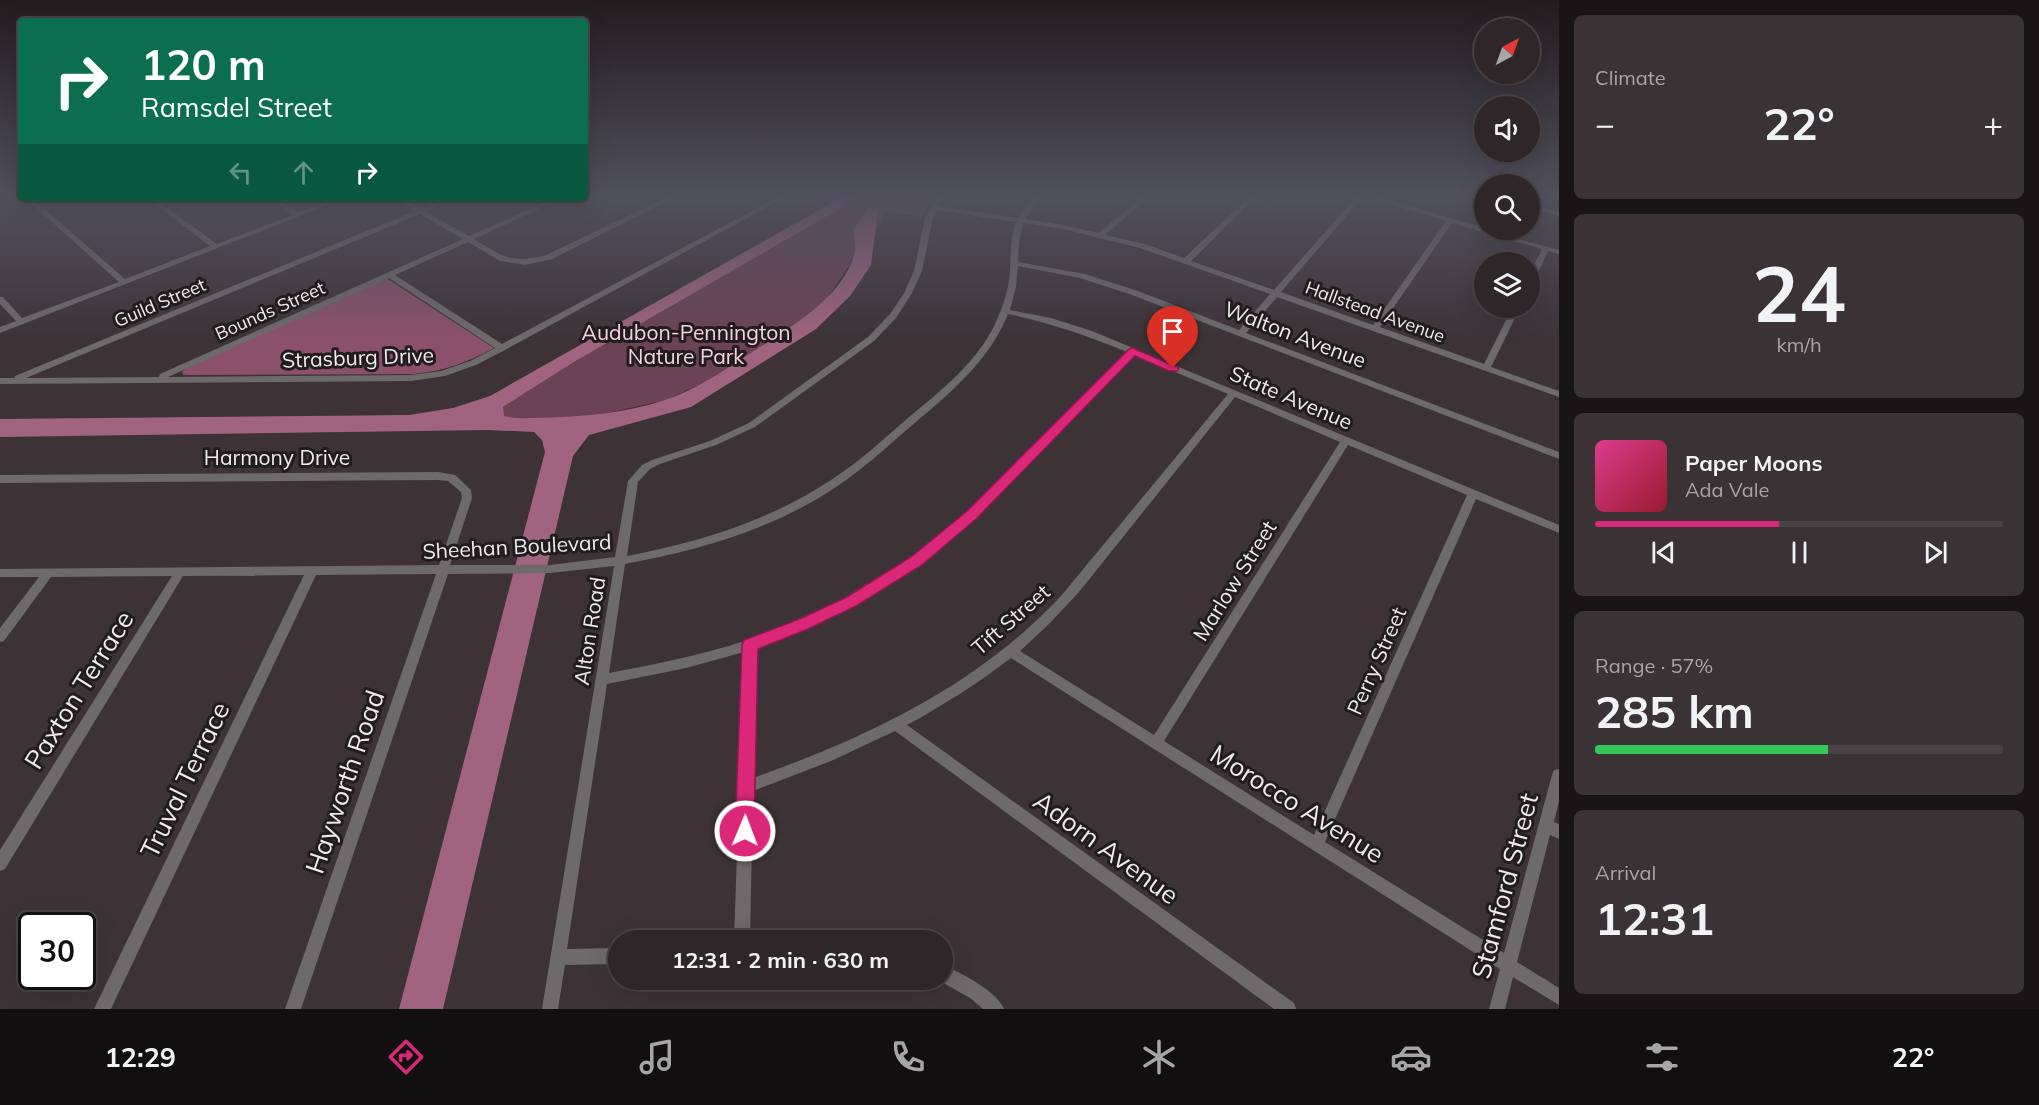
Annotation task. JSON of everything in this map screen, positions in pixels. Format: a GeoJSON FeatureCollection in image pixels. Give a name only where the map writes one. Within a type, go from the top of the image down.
{"type":"FeatureCollection","features":[{"type":"Feature","properties":{"kind":"street"},"geometry":{"type":"LineString","coordinates":[[82,245],[124,282]]}},
{"type":"Feature","properties":{"kind":"street"},"geometry":{"type":"LineString","coordinates":[[0,330],[221,245]]}},
{"type":"Feature","properties":{"kind":"street","name":"Guild Street"},"geometry":{"type":"LineString","coordinates":[[13,381],[338,245]]}},
{"type":"Feature","properties":{"kind":"street","name":"Bounds Street"},"geometry":{"type":"LineString","coordinates":[[157,379],[454,245]]}},
{"type":"Feature","properties":{"kind":"street"},"geometry":{"type":"LineString","coordinates":[[479,245],[509,261],[533,262],[574,245]]}},
{"type":"Feature","properties":{"kind":"street","name":"Strasburg Drive"},"geometry":{"type":"LineString","coordinates":[[0,381],[432,376],[461,368],[502,348],[693,245]]}},
{"type":"Feature","properties":{"kind":"street","name":"Alton Road"},"geometry":{"type":"LineString","coordinates":[[550,1009],[633,481],[656,462],[713,443],[752,425],[871,339],[902,303],[915,280],[923,245]]}},
{"type":"Feature","properties":{"kind":"street","name":"Sheehan Boulevard"},"geometry":{"type":"LineString","coordinates":[[0,573],[550,569],[621,562],[673,551],[726,536],[782,513],[831,485],[868,458],[963,376],[988,344],[1005,311],[1012,285],[1014,245]]}},
{"type":"Feature","properties":{"kind":"street","name":"Hallstead Avenue"},"geometry":{"type":"LineString","coordinates":[[1133,245],[1186,261],[1559,394]]}},
{"type":"Feature","properties":{"kind":"street"},"geometry":{"type":"LineString","coordinates":[[1186,261],[1203,245]]}},
{"type":"Feature","properties":{"kind":"street"},"geometry":{"type":"LineString","coordinates":[[1240,334],[1318,245]]}},
{"type":"Feature","properties":{"kind":"street"},"geometry":{"type":"LineString","coordinates":[[1376,328],[1433,245]]}},
{"type":"Feature","properties":{"kind":"street"},"geometry":{"type":"LineString","coordinates":[[1536,245],[1559,252]]}},
{"type":"Feature","properties":{"kind":"street"},"geometry":{"type":"LineString","coordinates":[[1540,260],[1546,248]]}},
{"type":"Feature","properties":{"kind":"street","name":"Walton Avenue"},"geometry":{"type":"LineString","coordinates":[[1014,263],[1062,271],[1106,283],[1559,456]]}},
{"type":"Feature","properties":{"kind":"street"},"geometry":{"type":"LineString","coordinates":[[389,274],[502,348]]}},
{"type":"Feature","properties":{"kind":"street"},"geometry":{"type":"LineString","coordinates":[[0,299],[21,322]]}},
{"type":"Feature","properties":{"kind":"street","name":"State Avenue"},"geometry":{"type":"LineString","coordinates":[[1005,311],[1066,325],[1133,351],[1559,529]]}},
{"type":"Feature","properties":{"kind":"street"},"geometry":{"type":"LineString","coordinates":[[1486,368],[1511,318]]}},
{"type":"Feature","properties":{"kind":"street"},"geometry":{"type":"LineString","coordinates":[[602,680],[674,666],[750,645],[802,625],[850,602],[924,556],[964,522],[1133,351]]}},
{"type":"Feature","properties":{"kind":"street","name":"Tift Street"},"geometry":{"type":"LineString","coordinates":[[746,787],[820,760],[897,725],[956,690],[1010,651],[1045,620],[1074,589],[1234,393]]}},
{"type":"Feature","properties":{"kind":"street","name":"Marlow Street"},"geometry":{"type":"LineString","coordinates":[[1156,743],[1346,440]]}},
{"type":"Feature","properties":{"kind":"street","name":"Harmony Drive"},"geometry":{"type":"LineString","coordinates":[[0,479],[438,476],[452,478],[466,490],[467,498],[443,571]]}},
{"type":"Feature","properties":{"kind":"street","name":"Perry Street"},"geometry":{"type":"LineString","coordinates":[[1317,844],[1473,494]]}},
{"type":"Feature","properties":{"kind":"street","name":"Hayworth Road"},"geometry":{"type":"LineString","coordinates":[[293,1009],[443,571]]}},
{"type":"Feature","properties":{"kind":"street","name":"Paxton Terrace"},"geometry":{"type":"LineString","coordinates":[[0,864],[180,572]]}},
{"type":"Feature","properties":{"kind":"street","name":"Truval Terrace"},"geometry":{"type":"LineString","coordinates":[[102,1009],[312,572]]}},
{"type":"Feature","properties":{"kind":"street"},"geometry":{"type":"LineString","coordinates":[[0,637],[48,573]]}},
{"type":"Feature","properties":{"kind":"street"},"geometry":{"type":"LineString","coordinates":[[742,930],[750,645]]}},
{"type":"Feature","properties":{"kind":"street","name":"Morocco Avenue"},"geometry":{"type":"LineString","coordinates":[[1010,651],[1559,997]]}},
{"type":"Feature","properties":{"kind":"street","name":"Adorn Avenue"},"geometry":{"type":"LineString","coordinates":[[897,725],[1288,1009]]}},
{"type":"Feature","properties":{"kind":"street","name":"Stamford Street"},"geometry":{"type":"LineString","coordinates":[[1497,1009],[1552,828],[1559,775]]}},
{"type":"Feature","properties":{"kind":"street"},"geometry":{"type":"LineString","coordinates":[[558,957],[608,956]]}},
{"type":"Feature","properties":{"kind":"street"},"geometry":{"type":"LineString","coordinates":[[953,979],[976,992],[996,1009]]}},
{"type":"Feature","properties":{"kind":"green space","name":"Audubon-Pennington Nature Park"},"geometry":{"type":"Polygon","coordinates":[[[777,245],[856,245],[849,266],[826,299],[797,323],[705,382],[666,400],[598,415],[562,419],[513,419],[503,416],[503,407],[574,362],[777,245]]]}},
{"type":"Feature","properties":{"kind":"shaded area"},"geometry":{"type":"Polygon","coordinates":[[[757,245],[777,245],[574,362],[503,407],[504,416],[515,418],[568,417],[633,409],[676,396],[719,373],[802,318],[837,287],[849,269],[855,245],[873,245],[871,265],[850,296],[816,329],[691,407],[589,435],[573,456],[443,1009],[399,1009],[545,452],[542,440],[534,432],[488,430],[0,437],[0,419],[409,415],[453,408],[490,396],[757,245]]]}},
{"type":"Feature","properties":{"kind":"shaded area"},"geometry":{"type":"Polygon","coordinates":[[[386,278],[494,348],[455,365],[414,374],[183,375],[182,372],[187,368],[386,278]]]}},
{"type":"Feature","properties":{"kind":"route"},"geometry":{"type":"LineString","coordinates":[[745,831],[750,645],[802,625],[850,602],[893,577],[938,545],[971,515],[1133,351],[1173,368]]}}]}
